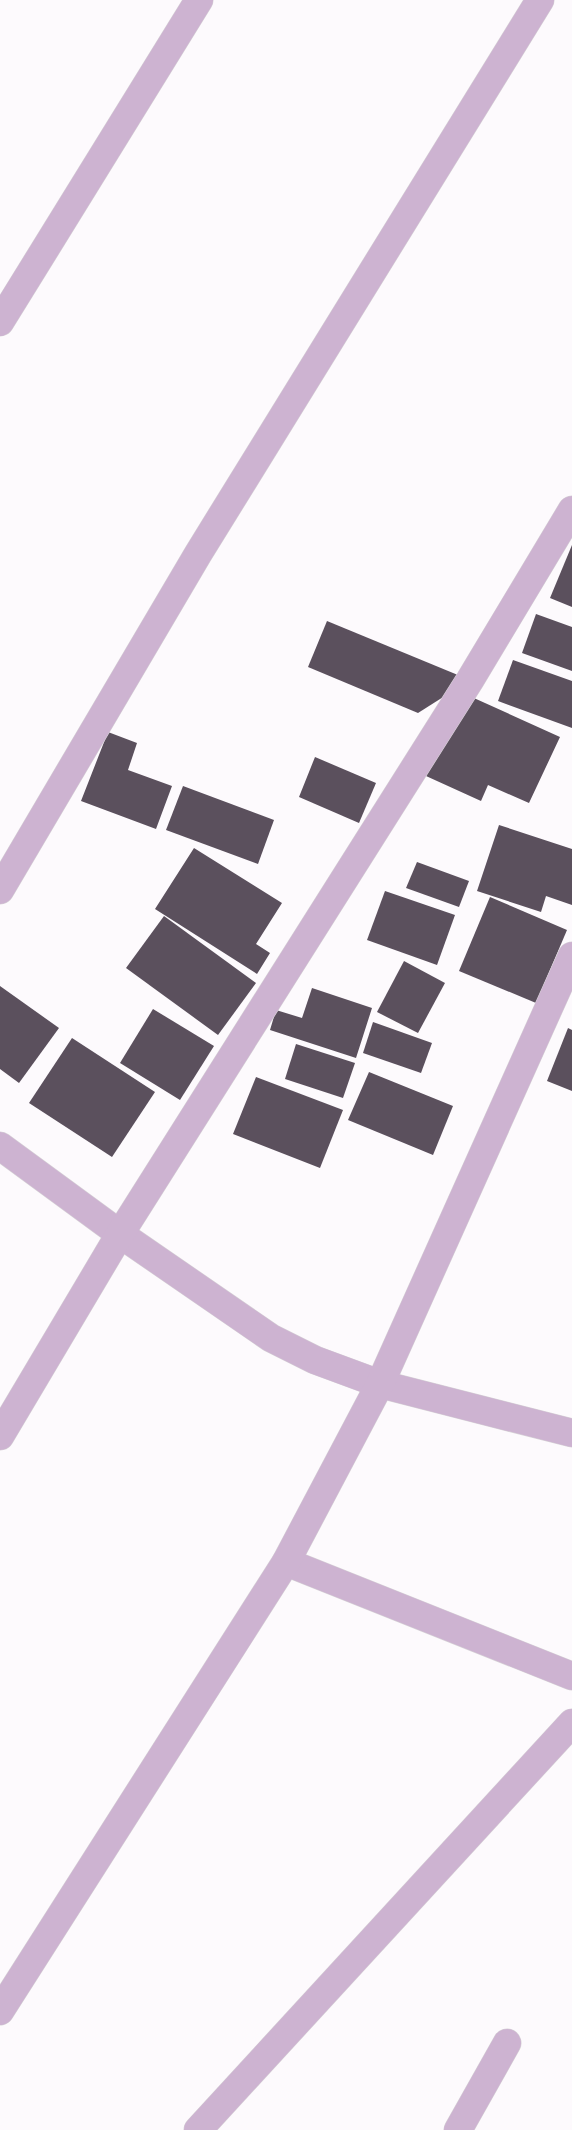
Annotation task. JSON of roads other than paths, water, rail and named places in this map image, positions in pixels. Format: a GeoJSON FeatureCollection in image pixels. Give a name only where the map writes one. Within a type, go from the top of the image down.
{"type":"FeatureCollection","features":[{"type":"Feature","properties":{"kind":"street"},"geometry":{"type":"LineString","coordinates":[[0,322],[199,0]]}},
{"type":"Feature","properties":{"kind":"street"},"geometry":{"type":"LineString","coordinates":[[0,890],[198,554],[540,0]]}},
{"type":"Feature","properties":{"kind":"street"},"geometry":{"type":"LineString","coordinates":[[0,1436],[120,1234],[470,680],[572,510]]}},
{"type":"Feature","properties":{"kind":"street"},"geometry":{"type":"LineString","coordinates":[[0,2011],[286,1562],[380,1384],[572,956]]}},
{"type":"Feature","properties":{"kind":"street"},"geometry":{"type":"LineString","coordinates":[[0,1146],[120,1234],[271,1338],[315,1360],[380,1384],[572,1433]]}},
{"type":"Feature","properties":{"kind":"street"},"geometry":{"type":"LineString","coordinates":[[286,1562],[572,1676]]}},
{"type":"Feature","properties":{"kind":"street"},"geometry":{"type":"LineString","coordinates":[[198,2130],[572,1723]]}},
{"type":"Feature","properties":{"kind":"street"},"geometry":{"type":"LineString","coordinates":[[458,2130],[506,2043]]}}]}
